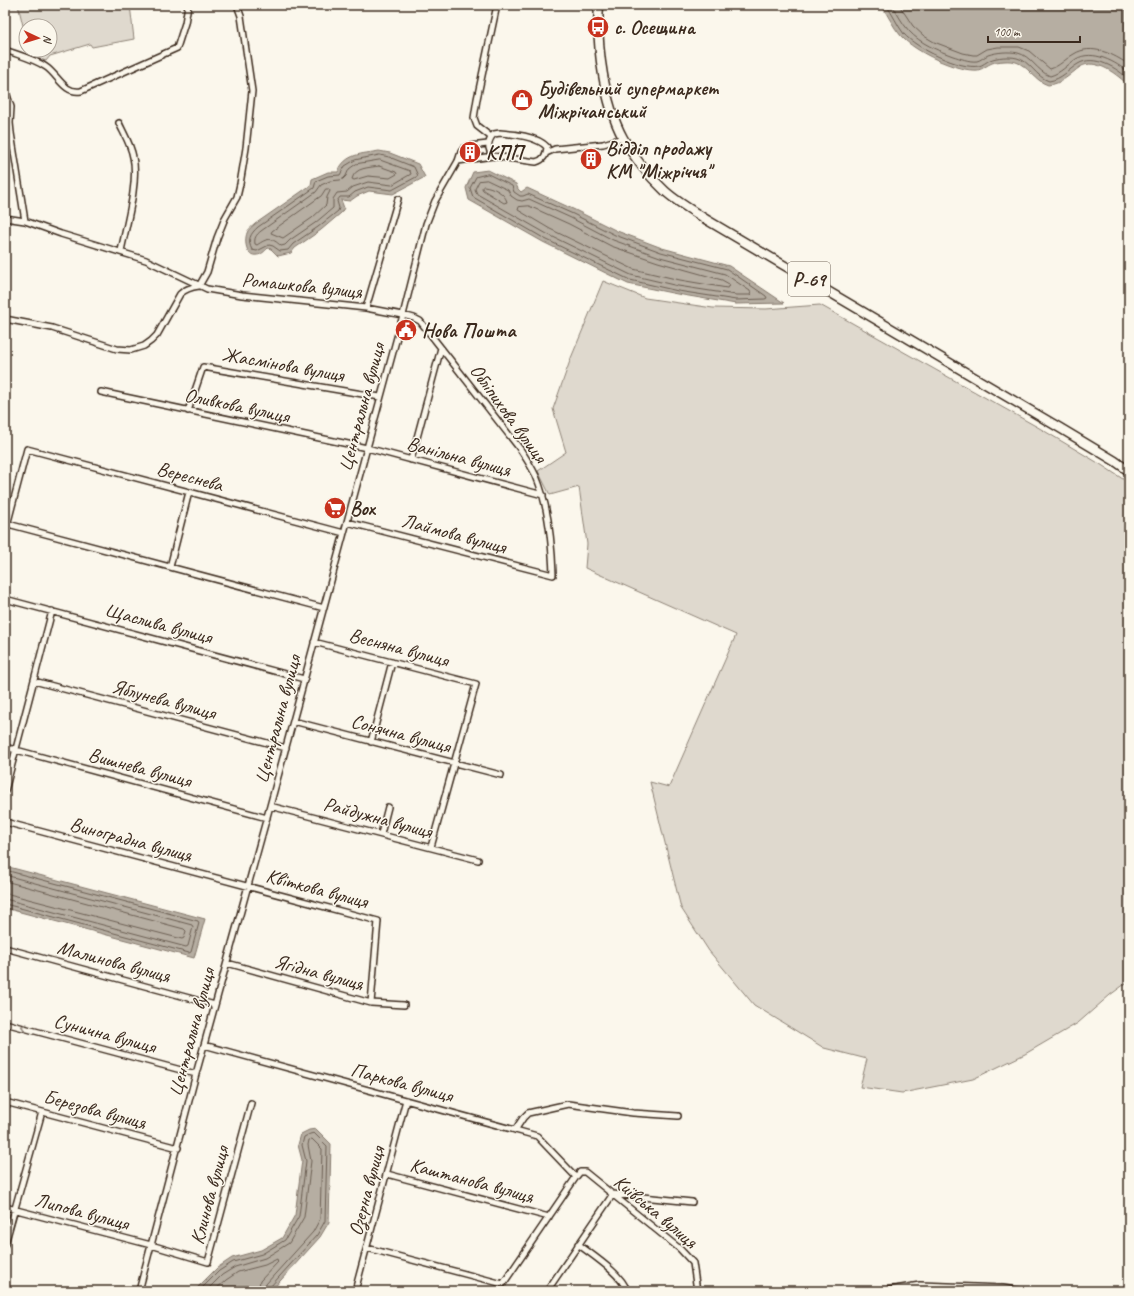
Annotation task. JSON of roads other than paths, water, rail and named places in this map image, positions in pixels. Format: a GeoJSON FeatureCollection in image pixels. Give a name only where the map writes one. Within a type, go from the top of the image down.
{"type":"FeatureCollection","features":[{"type":"Feature","properties":{"kind":"main road","name":"Р-69"},"geometry":{"type":"LineString","coordinates":[[599,5],[598,27],[601,64],[614,115],[623,138],[639,162],[666,192],[707,220],[1060,428],[1129,471]]}},
{"type":"Feature","properties":{"kind":"street"},"geometry":{"type":"LineString","coordinates":[[5,50],[40,63],[70,90],[76,92],[81,91],[177,48],[185,23],[188,5]]}},
{"type":"Feature","properties":{"kind":"street"},"geometry":{"type":"LineString","coordinates":[[5,319],[52,328],[117,348],[131,350],[144,346],[151,341],[157,334],[180,294],[184,290],[199,286],[207,272],[217,238],[225,218],[237,197],[246,148],[252,91],[242,16],[237,5]]}},
{"type":"Feature","properties":{"kind":"street"},"geometry":{"type":"LineString","coordinates":[[491,137],[477,126],[474,118],[497,5]]}},
{"type":"Feature","properties":{"kind":"street"},"geometry":{"type":"LineString","coordinates":[[5,89],[11,107],[11,133],[25,221]]}},
{"type":"Feature","properties":{"kind":"street"},"geometry":{"type":"LineString","coordinates":[[119,123],[133,156],[135,166],[134,185],[121,251]]}},
{"type":"Feature","properties":{"kind":"street"},"geometry":{"type":"LineString","coordinates":[[493,156],[488,148],[488,144],[494,134],[500,133],[509,133],[538,140],[547,147],[555,149],[603,144],[623,138]]}},
{"type":"Feature","properties":{"kind":"street","name":"Центральна вулиця"},"geometry":{"type":"LineString","coordinates":[[139,1291],[226,963],[267,818],[403,315],[426,224],[435,202],[464,148],[488,144]]}},
{"type":"Feature","properties":{"kind":"street"},"geometry":{"type":"LineString","coordinates":[[458,161],[493,156],[536,162],[544,158],[547,147]]}},
{"type":"Feature","properties":{"kind":"street"},"geometry":{"type":"LineString","coordinates":[[546,154],[555,149]]}},
{"type":"Feature","properties":{"kind":"street"},"geometry":{"type":"LineString","coordinates":[[366,308],[398,199]]}},
{"type":"Feature","properties":{"kind":"street","name":"Ромашкова вулиця"},"geometry":{"type":"LineString","coordinates":[[5,218],[25,221],[61,234],[121,251],[146,260],[207,289],[242,295],[366,308],[403,315]]}},
{"type":"Feature","properties":{"kind":"street","name":"Обліпихова вулиця"},"geometry":{"type":"LineString","coordinates":[[403,315],[420,321],[520,449],[530,465],[543,495],[550,535],[554,576]]}},
{"type":"Feature","properties":{"kind":"street"},"geometry":{"type":"LineString","coordinates":[[411,460],[441,348]]}},
{"type":"Feature","properties":{"kind":"street","name":"Жасмінова вулиця"},"geometry":{"type":"LineString","coordinates":[[188,411],[203,367],[380,397]]}},
{"type":"Feature","properties":{"kind":"street","name":"Оливкова вулиця"},"geometry":{"type":"LineString","coordinates":[[101,392],[367,448]]}},
{"type":"Feature","properties":{"kind":"street","name":"Ванільна вулиця"},"geometry":{"type":"LineString","coordinates":[[367,448],[543,495]]}},
{"type":"Feature","properties":{"kind":"street","name":"Вереснева"},"geometry":{"type":"LineString","coordinates":[[8,524],[27,450],[344,533]]}},
{"type":"Feature","properties":{"kind":"street"},"geometry":{"type":"LineString","coordinates":[[170,567],[189,492]]}},
{"type":"Feature","properties":{"kind":"street","name":"Лаймова вулиця"},"geometry":{"type":"LineString","coordinates":[[347,522],[554,576]]}},
{"type":"Feature","properties":{"kind":"street"},"geometry":{"type":"LineString","coordinates":[[5,533],[8,524],[324,608]]}},
{"type":"Feature","properties":{"kind":"street","name":"Щаслива вулиця"},"geometry":{"type":"LineString","coordinates":[[5,599],[304,679]]}},
{"type":"Feature","properties":{"kind":"street"},"geometry":{"type":"LineString","coordinates":[[5,791],[52,611]]}},
{"type":"Feature","properties":{"kind":"street","name":"Весняна вулиця"},"geometry":{"type":"LineString","coordinates":[[314,642],[476,684],[454,763]]}},
{"type":"Feature","properties":{"kind":"street"},"geometry":{"type":"LineString","coordinates":[[371,742],[392,662]]}},
{"type":"Feature","properties":{"kind":"street","name":"Яблунева вулиця"},"geometry":{"type":"LineString","coordinates":[[34,681],[286,748]]}},
{"type":"Feature","properties":{"kind":"street","name":"Сонячна вулиця"},"geometry":{"type":"LineString","coordinates":[[293,721],[501,775]]}},
{"type":"Feature","properties":{"kind":"street","name":"Вишнева вулиця"},"geometry":{"type":"LineString","coordinates":[[5,747],[267,818]]}},
{"type":"Feature","properties":{"kind":"street"},"geometry":{"type":"LineString","coordinates":[[431,847],[454,763]]}},
{"type":"Feature","properties":{"kind":"street","name":"Райдужна вулиця"},"geometry":{"type":"LineString","coordinates":[[270,806],[478,860]]}},
{"type":"Feature","properties":{"kind":"street"},"geometry":{"type":"LineString","coordinates":[[381,834],[388,807]]}},
{"type":"Feature","properties":{"kind":"street","name":"Виноградна вулиця"},"geometry":{"type":"LineString","coordinates":[[5,822],[248,886]]}},
{"type":"Feature","properties":{"kind":"street","name":"Квіткова вулиця"},"geometry":{"type":"LineString","coordinates":[[248,886],[378,921],[372,1002]]}},
{"type":"Feature","properties":{"kind":"street","name":"Малинова вулиця"},"geometry":{"type":"LineString","coordinates":[[5,948],[216,1005]]}},
{"type":"Feature","properties":{"kind":"street","name":"Ягідна вулиця"},"geometry":{"type":"LineString","coordinates":[[226,963],[372,1002],[404,1005]]}},
{"type":"Feature","properties":{"kind":"street","name":"Сунична вулиця"},"geometry":{"type":"LineString","coordinates":[[5,1022],[196,1074]]}},
{"type":"Feature","properties":{"kind":"street","name":"Паркова вулиця"},"geometry":{"type":"LineString","coordinates":[[204,1045],[537,1136],[576,1177]]}},
{"type":"Feature","properties":{"kind":"street","name":"Озерна вулиця"},"geometry":{"type":"LineString","coordinates":[[355,1291],[368,1248],[406,1100]]}},
{"type":"Feature","properties":{"kind":"street","name":"Березова вулиця"},"geometry":{"type":"LineString","coordinates":[[5,1102],[178,1148]]}},
{"type":"Feature","properties":{"kind":"street","name":"Клинова вулиця"},"geometry":{"type":"LineString","coordinates":[[151,1245],[208,1262],[251,1103]]}},
{"type":"Feature","properties":{"kind":"street"},"geometry":{"type":"LineString","coordinates":[[515,1130],[528,1113],[568,1104],[633,1113],[678,1116]]}},
{"type":"Feature","properties":{"kind":"street"},"geometry":{"type":"LineString","coordinates":[[5,1244],[42,1112]]}},
{"type":"Feature","properties":{"kind":"street","name":"Київська вулиця"},"geometry":{"type":"LineString","coordinates":[[576,1177],[580,1172],[585,1172],[675,1245],[693,1262],[697,1291]]}},
{"type":"Feature","properties":{"kind":"street","name":"Каштанова вулиця"},"geometry":{"type":"LineString","coordinates":[[387,1174],[549,1217]]}},
{"type":"Feature","properties":{"kind":"street"},"geometry":{"type":"LineString","coordinates":[[368,1248],[503,1284],[576,1177]]}},
{"type":"Feature","properties":{"kind":"street"},"geometry":{"type":"LineString","coordinates":[[547,1291],[613,1194],[692,1202]]}},
{"type":"Feature","properties":{"kind":"street","name":"Липова вулиця"},"geometry":{"type":"LineString","coordinates":[[5,1207],[151,1245]]}},
{"type":"Feature","properties":{"kind":"street"},"geometry":{"type":"LineString","coordinates":[[578,1244],[620,1278],[627,1291]]}},
{"type":"Feature","properties":{"kind":"street"},"geometry":{"type":"LineString","coordinates":[[882,1291],[920,1285],[1003,1288],[1022,1291]]}},
{"type":"Feature","properties":{"kind":"water"},"geometry":{"type":"Polygon","coordinates":[[[881,5],[1129,5],[1129,86],[1113,73],[1093,64],[1086,64],[1062,81],[1048,85],[1039,80],[1024,66],[1013,61],[995,62],[978,70],[959,68],[937,60],[907,42],[893,25],[881,5]]]}},
{"type":"Feature","properties":{"kind":"water"},"geometry":{"type":"Polygon","coordinates":[[[379,151],[390,153],[418,164],[425,177],[393,194],[369,191],[350,201],[341,200],[344,208],[341,213],[321,230],[295,248],[291,253],[278,256],[268,248],[263,253],[258,255],[250,254],[246,244],[247,233],[255,224],[311,185],[312,179],[328,172],[338,172],[345,161],[350,158],[361,154],[379,151]]]}},
{"type":"Feature","properties":{"kind":"water"},"geometry":{"type":"Polygon","coordinates":[[[488,170],[516,184],[521,192],[527,188],[617,231],[662,248],[729,266],[784,303],[736,304],[628,284],[543,242],[469,200],[466,188],[473,172],[488,170]]]}},
{"type":"Feature","properties":{"kind":"water"},"geometry":{"type":"Polygon","coordinates":[[[5,866],[205,919],[194,958],[5,908],[5,866]]]}},
{"type":"Feature","properties":{"kind":"water"},"geometry":{"type":"Polygon","coordinates":[[[316,1129],[331,1144],[329,1222],[320,1237],[271,1291],[194,1291],[217,1268],[232,1258],[261,1250],[282,1238],[295,1215],[302,1160],[298,1145],[301,1134],[309,1130],[316,1129]]]}},
{"type":"Feature","properties":{"kind":"place","name":"с. Осещина"},"geometry":{"type":"Point","coordinates":[598,27]}},
{"type":"Feature","properties":{"kind":"place","name":"Будівельний супермаркет Міжрічанський"},"geometry":{"type":"Point","coordinates":[522,100]}},
{"type":"Feature","properties":{"kind":"place","name":"КПП"},"geometry":{"type":"Point","coordinates":[470,152]}},
{"type":"Feature","properties":{"kind":"place","name":"Відділ продажу КМ \"Міжріччя\""},"geometry":{"type":"Point","coordinates":[591,159]}},
{"type":"Feature","properties":{"kind":"place","name":"Нова Пошта"},"geometry":{"type":"Point","coordinates":[406,330]}},
{"type":"Feature","properties":{"kind":"place","name":"Box"},"geometry":{"type":"Point","coordinates":[335,508]}}]}
